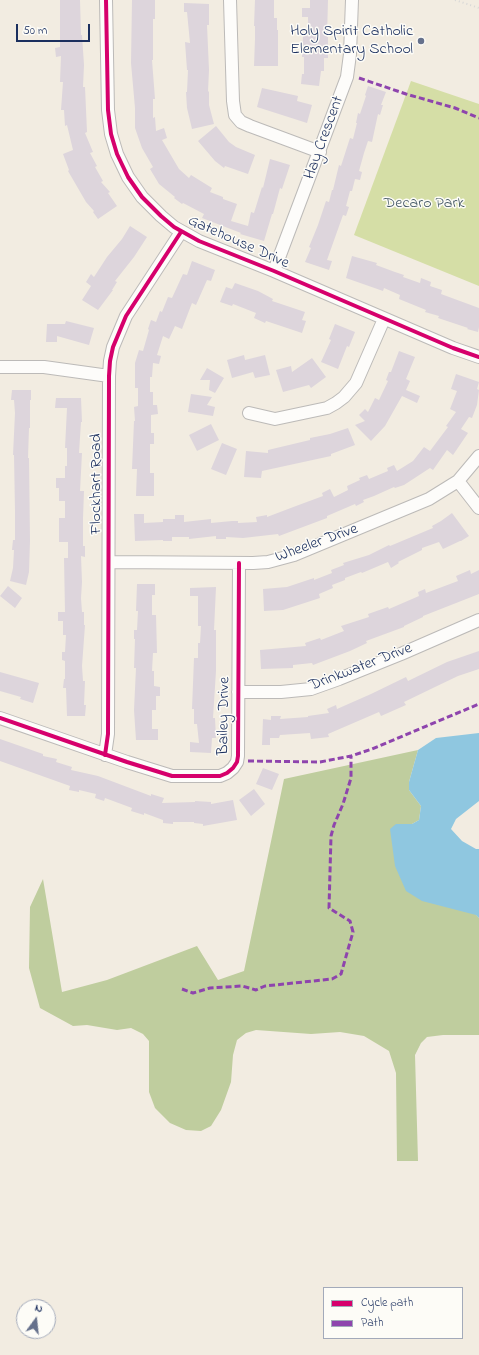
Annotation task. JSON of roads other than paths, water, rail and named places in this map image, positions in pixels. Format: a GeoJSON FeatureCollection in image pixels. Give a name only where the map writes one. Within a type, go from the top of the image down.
{"type":"FeatureCollection","features":[{"type":"Feature","properties":{"kind":"street","name":"Gatehouse Drive"},"geometry":{"type":"LineString","coordinates":[[106,0],[108,110],[111,134],[117,154],[128,177],[142,198],[181,232],[199,241],[274,271],[453,348],[479,357]]}},
{"type":"Feature","properties":{"kind":"street"},"geometry":{"type":"LineString","coordinates":[[230,0],[233,101],[235,115],[241,122],[250,126],[320,152]]}},
{"type":"Feature","properties":{"kind":"street","name":"Hay Crescent"},"geometry":{"type":"LineString","coordinates":[[274,271],[344,87],[349,68],[352,0]]}},
{"type":"Feature","properties":{"kind":"street","name":"Flockhart Road"},"geometry":{"type":"LineString","coordinates":[[105,755],[108,734],[109,376],[113,347],[126,316],[181,232]]}},
{"type":"Feature","properties":{"kind":"street"},"geometry":{"type":"LineString","coordinates":[[250,413],[275,420],[327,408],[336,403],[351,390],[356,383],[384,319]]}},
{"type":"Feature","properties":{"kind":"street"},"geometry":{"type":"LineString","coordinates":[[0,367],[44,367],[109,376]]}},
{"type":"Feature","properties":{"kind":"street","name":"Wheeler Drive"},"geometry":{"type":"LineString","coordinates":[[109,562],[239,563],[268,562],[288,557],[429,499],[458,482],[479,456]]}},
{"type":"Feature","properties":{"kind":"street"},"geometry":{"type":"LineString","coordinates":[[458,482],[479,508]]}},
{"type":"Feature","properties":{"kind":"street","name":"Bailey Drive"},"geometry":{"type":"LineString","coordinates":[[0,718],[105,755],[172,776],[220,776],[228,773],[237,762],[238,756],[239,563]]}},
{"type":"Feature","properties":{"kind":"street","name":"Drinkwater Drive"},"geometry":{"type":"LineString","coordinates":[[238,692],[281,692],[311,689],[373,665],[479,620]]}},
{"type":"Feature","properties":{"kind":"water"},"geometry":{"type":"Polygon","coordinates":[[[479,733],[479,801],[456,819],[451,829],[462,841],[476,849],[479,849],[479,918],[476,915],[422,901],[406,891],[395,866],[390,829],[396,824],[412,824],[419,820],[421,806],[409,790],[409,782],[418,750],[436,738],[479,733]]]}},
{"type":"Feature","properties":{"kind":"place","name":"Holy Spirit Catholic Elementary School"},"geometry":{"type":"Point","coordinates":[421,41]}},
{"type":"Feature","properties":{"kind":"park label","name":"Decaro Park"},"geometry":{"type":"Point","coordinates":[424,204]}}]}
